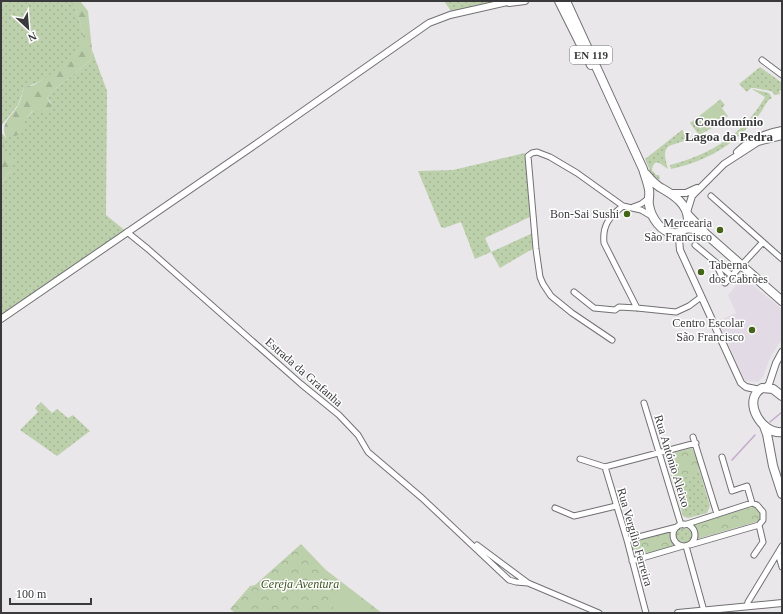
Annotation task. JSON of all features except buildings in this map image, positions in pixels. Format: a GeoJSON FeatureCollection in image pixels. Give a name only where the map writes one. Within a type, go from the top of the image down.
{"type":"FeatureCollection","features":[{"type":"Feature","properties":{"kind":"main road","name":"EN 119"},"geometry":{"type":"LineString","coordinates":[[559,1],[583,52],[616,110]]}},
{"type":"Feature","properties":{"kind":"main road","name":"EN 119"},"geometry":{"type":"LineString","coordinates":[[566,1],[643,169],[649,188],[650,198]]}},
{"type":"Feature","properties":{"kind":"main road","name":"EN 119"},"geometry":{"type":"LineString","coordinates":[[643,169],[651,180],[667,191]]}},
{"type":"Feature","properties":{"kind":"main road"},"geometry":{"type":"LineString","coordinates":[[706,234],[698,230],[675,233],[669,232],[654,218],[650,210],[650,198],[656,191],[667,191],[682,204],[688,214],[706,234],[782,302]]}},
{"type":"Feature","properties":{"kind":"main road"},"geometry":{"type":"LineString","coordinates":[[683,231],[688,223],[688,214]]}},
{"type":"Feature","properties":{"kind":"main road"},"geometry":{"type":"LineString","coordinates":[[770,452],[782,433],[770,431],[764,425],[757,415],[753,400],[755,394],[762,389],[773,389],[782,396]]}},
{"type":"Feature","properties":{"kind":"main road"},"geometry":{"type":"LineString","coordinates":[[764,425],[782,494]]}},
{"type":"Feature","properties":{"kind":"street"},"geometry":{"type":"LineString","coordinates":[[1,319],[429,23],[450,14],[512,1]]}},
{"type":"Feature","properties":{"kind":"street"},"geometry":{"type":"LineString","coordinates":[[495,5],[525,1]]}},
{"type":"Feature","properties":{"kind":"street"},"geometry":{"type":"LineString","coordinates":[[554,1],[564,12]]}},
{"type":"Feature","properties":{"kind":"street"},"geometry":{"type":"LineString","coordinates":[[563,1],[584,40]]}},
{"type":"Feature","properties":{"kind":"street"},"geometry":{"type":"LineString","coordinates":[[762,60],[782,75]]}},
{"type":"Feature","properties":{"kind":"street"},"geometry":{"type":"LineString","coordinates":[[688,214],[692,196],[730,159],[758,142],[782,134]]}},
{"type":"Feature","properties":{"kind":"street"},"geometry":{"type":"LineString","coordinates":[[612,340],[572,313],[551,296],[543,284],[540,276],[536,249],[528,156],[537,152],[550,157],[576,172],[623,206],[641,210],[654,218]]}},
{"type":"Feature","properties":{"kind":"street"},"geometry":{"type":"LineString","coordinates":[[667,191],[686,193],[695,190],[702,185]]}},
{"type":"Feature","properties":{"kind":"street"},"geometry":{"type":"LineString","coordinates":[[711,196],[782,259]]}},
{"type":"Feature","properties":{"kind":"street"},"geometry":{"type":"LineString","coordinates":[[631,208],[650,198]]}},
{"type":"Feature","properties":{"kind":"street"},"geometry":{"type":"LineString","coordinates":[[623,206],[608,220],[604,232],[604,243],[637,308]]}},
{"type":"Feature","properties":{"kind":"street"},"geometry":{"type":"LineString","coordinates":[[683,231],[679,239],[680,250],[741,383],[746,387],[762,389],[769,384],[776,363],[782,352]]}},
{"type":"Feature","properties":{"kind":"street","name":"Estrada da Grafanha"},"geometry":{"type":"LineString","coordinates":[[127,232],[339,415],[354,430],[368,452],[422,498],[509,580],[516,582],[528,582]]}},
{"type":"Feature","properties":{"kind":"street"},"geometry":{"type":"LineString","coordinates":[[715,262],[725,283],[763,242]]}},
{"type":"Feature","properties":{"kind":"street"},"geometry":{"type":"LineString","coordinates":[[695,245],[732,276]]}},
{"type":"Feature","properties":{"kind":"street"},"geometry":{"type":"LineString","coordinates":[[574,292],[594,308],[615,310],[619,307],[676,312],[689,306],[701,297]]}},
{"type":"Feature","properties":{"kind":"street","name":"Rua António Aleixo"},"geometry":{"type":"LineString","coordinates":[[644,402],[681,525]]}},
{"type":"Feature","properties":{"kind":"street"},"geometry":{"type":"LineString","coordinates":[[693,437],[717,514]]}},
{"type":"Feature","properties":{"kind":"street"},"geometry":{"type":"LineString","coordinates":[[580,459],[605,467],[696,443]]}},
{"type":"Feature","properties":{"kind":"street"},"geometry":{"type":"LineString","coordinates":[[722,457],[732,490],[747,486],[752,503]]}},
{"type":"Feature","properties":{"kind":"street","name":"Rua Vergílio Ferreira"},"geometry":{"type":"LineString","coordinates":[[605,467],[627,540],[646,613]]}},
{"type":"Feature","properties":{"kind":"street"},"geometry":{"type":"LineString","coordinates":[[627,540],[752,503],[757,505],[763,512],[763,520],[759,524],[632,561]]}},
{"type":"Feature","properties":{"kind":"street"},"geometry":{"type":"LineString","coordinates":[[555,508],[574,516],[616,506]]}},
{"type":"Feature","properties":{"kind":"street"},"geometry":{"type":"LineString","coordinates":[[754,555],[763,542],[759,524]]}},
{"type":"Feature","properties":{"kind":"street"},"geometry":{"type":"LineString","coordinates":[[681,525],[691,527],[694,533],[694,539],[686,546],[676,543],[673,536],[675,529],[681,525]]}},
{"type":"Feature","properties":{"kind":"street","name":"Estrada da Grafanha"},"geometry":{"type":"LineString","coordinates":[[461,534],[528,582],[600,613]]}},
{"type":"Feature","properties":{"kind":"street"},"geometry":{"type":"LineString","coordinates":[[686,546],[704,611]]}},
{"type":"Feature","properties":{"kind":"street"},"geometry":{"type":"LineString","coordinates":[[747,606],[782,546]]}},
{"type":"Feature","properties":{"kind":"street"},"geometry":{"type":"LineString","coordinates":[[778,553],[782,567]]}},
{"type":"Feature","properties":{"kind":"street"},"geometry":{"type":"LineString","coordinates":[[678,613],[736,610],[747,606],[782,603]]}},
{"type":"Feature","properties":{"kind":"shaded area","name":"Centro Escolar São Francisco"},"geometry":{"type":"Polygon","coordinates":[[[743,277],[782,309],[782,339],[770,358],[763,377],[758,382],[745,381],[718,321],[736,313],[728,295],[743,277]]]}},
{"type":"Feature","properties":{"kind":"green space"},"geometry":{"type":"Polygon","coordinates":[[[1,1],[70,1],[75,8],[84,34],[72,58],[60,69],[45,79],[24,87],[18,105],[1,126],[1,1]]]}},
{"type":"Feature","properties":{"kind":"green space"},"geometry":{"type":"Polygon","coordinates":[[[70,1],[80,1],[88,11],[92,50],[90,61],[51,92],[47,98],[52,107],[46,112],[32,111],[23,122],[24,129],[18,135],[6,138],[4,133],[5,124],[18,106],[24,87],[34,85],[47,77],[76,52],[84,34],[75,8],[70,1]]]}},
{"type":"Feature","properties":{"kind":"green space"},"geometry":{"type":"Polygon","coordinates":[[[444,1],[495,1],[451,11],[444,1]]]}},
{"type":"Feature","properties":{"kind":"green space"},"geometry":{"type":"Polygon","coordinates":[[[92,50],[107,91],[106,215],[127,232],[1,318],[1,188],[2,182],[11,170],[3,152],[1,132],[6,138],[33,111],[51,103],[47,98],[51,92],[90,61],[92,50]]]}},
{"type":"Feature","properties":{"kind":"green space"},"geometry":{"type":"Polygon","coordinates":[[[760,67],[781,82],[782,90],[779,91],[780,94],[775,95],[771,91],[754,88],[751,88],[747,92],[739,84],[760,67]]]}},
{"type":"Feature","properties":{"kind":"green space"},"geometry":{"type":"Polygon","coordinates":[[[752,89],[769,93],[772,98],[767,102],[757,118],[741,134],[723,148],[703,159],[671,169],[670,165],[699,155],[725,141],[747,122],[765,97],[752,89]]]}},
{"type":"Feature","properties":{"kind":"green space"},"geometry":{"type":"Polygon","coordinates":[[[720,99],[725,105],[722,108],[728,116],[714,127],[699,135],[690,123],[694,120],[703,132],[726,114],[717,102],[720,99]]]}},
{"type":"Feature","properties":{"kind":"green space"},"geometry":{"type":"Polygon","coordinates":[[[717,102],[726,114],[703,132],[694,120],[717,102]]]}},
{"type":"Feature","properties":{"kind":"green space"},"geometry":{"type":"Polygon","coordinates":[[[682,130],[689,139],[696,134],[698,136],[667,148],[665,156],[668,169],[661,164],[656,162],[654,163],[652,170],[656,175],[659,175],[660,180],[652,175],[645,159],[682,130]]]}},
{"type":"Feature","properties":{"kind":"green space"},"geometry":{"type":"Polygon","coordinates":[[[1,140],[3,142],[4,152],[14,158],[11,170],[2,182],[1,188],[1,140]]]}},
{"type":"Feature","properties":{"kind":"green space"},"geometry":{"type":"Polygon","coordinates":[[[525,153],[532,216],[485,238],[491,252],[475,259],[461,222],[444,228],[441,227],[418,171],[453,170],[525,153]]]}},
{"type":"Feature","properties":{"kind":"green space"},"geometry":{"type":"Polygon","coordinates":[[[533,233],[534,248],[500,268],[491,252],[533,233]]]}},
{"type":"Feature","properties":{"kind":"green space"},"geometry":{"type":"Polygon","coordinates":[[[41,402],[52,413],[57,409],[68,418],[73,415],[90,431],[57,456],[20,430],[38,412],[35,408],[41,402]]]}},
{"type":"Feature","properties":{"kind":"green space"},"geometry":{"type":"Polygon","coordinates":[[[692,448],[699,470],[698,473],[684,477],[682,476],[673,453],[692,448]]]}},
{"type":"Feature","properties":{"kind":"green space"},"geometry":{"type":"Polygon","coordinates":[[[673,453],[682,476],[698,473],[699,469],[710,506],[707,513],[688,518],[683,516],[666,459],[669,454],[673,453]]]}},
{"type":"Feature","properties":{"kind":"green space"},"geometry":{"type":"Polygon","coordinates":[[[755,507],[761,511],[761,518],[759,521],[697,539],[696,530],[693,525],[755,507]]]}},
{"type":"Feature","properties":{"kind":"green space"},"geometry":{"type":"Polygon","coordinates":[[[684,528],[690,530],[692,536],[690,542],[684,544],[678,542],[676,536],[678,530],[684,528]]]}},
{"type":"Feature","properties":{"kind":"green space"},"geometry":{"type":"Polygon","coordinates":[[[671,531],[671,539],[675,546],[640,556],[633,553],[632,547],[635,541],[671,531]]]}},
{"type":"Feature","properties":{"kind":"green space","name":"Cereja Aventura"},"geometry":{"type":"Polygon","coordinates":[[[301,544],[326,570],[382,613],[235,613],[230,609],[250,586],[255,585],[301,544]]]}},
{"type":"Feature","properties":{"kind":"green space"},"geometry":{"type":"Polygon","coordinates":[[[346,591],[367,613],[339,613],[331,605],[346,591]]]}},
{"type":"Feature","properties":{"kind":"waterway"},"geometry":{"type":"LineString","coordinates":[[770,422],[782,412]]}},
{"type":"Feature","properties":{"kind":"waterway"},"geometry":{"type":"LineString","coordinates":[[732,460],[755,435]]}},
{"type":"Feature","properties":{"kind":"place","name":"Bon-Sai Sushi"},"geometry":{"type":"Point","coordinates":[627,214]}},
{"type":"Feature","properties":{"kind":"place","name":"Mercearia São Francisco"},"geometry":{"type":"Point","coordinates":[720,230]}},
{"type":"Feature","properties":{"kind":"place","name":"Taberna dos Cabrões"},"geometry":{"type":"Point","coordinates":[701,272]}},
{"type":"Feature","properties":{"kind":"place","name":"Centro Escolar São Francisco"},"geometry":{"type":"Point","coordinates":[752,330]}},
{"type":"Feature","properties":{"kind":"district","name":"Condomínio Lagoa da Pedra"},"geometry":{"type":"Point","coordinates":[729,128]}}]}
